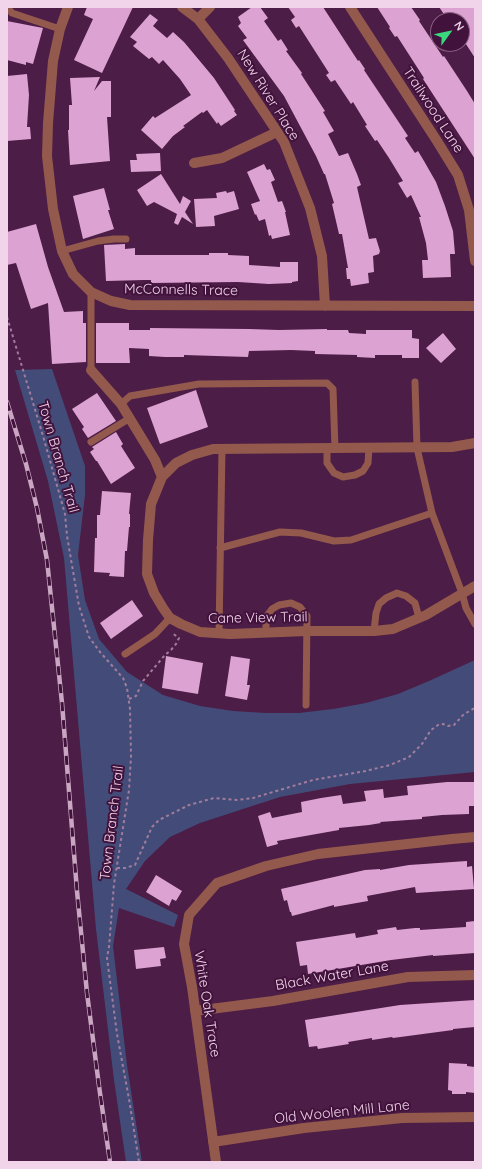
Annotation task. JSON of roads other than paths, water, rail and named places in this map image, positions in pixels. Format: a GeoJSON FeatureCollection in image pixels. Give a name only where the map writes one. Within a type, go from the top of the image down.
{"type":"FeatureCollection","features":[{"type":"Feature","properties":{"kind":"street","name":"McConnells Trace"},"geometry":{"type":"LineString","coordinates":[[68,7],[60,29],[53,61],[47,156],[53,209],[62,251],[73,274],[91,292],[111,302],[130,305],[475,306]]}},
{"type":"Feature","properties":{"kind":"street","name":"New River Place"},"geometry":{"type":"LineString","coordinates":[[182,7],[198,19],[228,58],[284,142],[310,208],[322,256],[325,306]]}},
{"type":"Feature","properties":{"kind":"street"},"geometry":{"type":"LineString","coordinates":[[198,19],[210,7]]}},
{"type":"Feature","properties":{"kind":"street","name":"Trailwood Lane"},"geometry":{"type":"LineString","coordinates":[[350,7],[458,175],[469,210],[475,261]]}},
{"type":"Feature","properties":{"kind":"street"},"geometry":{"type":"LineString","coordinates":[[194,163],[222,158],[277,132]]}},
{"type":"Feature","properties":{"kind":"street"},"geometry":{"type":"LineString","coordinates":[[91,370],[121,404],[155,460],[162,477]]}},
{"type":"Feature","properties":{"kind":"street"},"geometry":{"type":"LineString","coordinates":[[170,618],[154,593],[147,574],[148,540],[151,504],[162,477],[176,463],[192,455],[212,449],[416,448],[452,447],[475,443]]}},
{"type":"Feature","properties":{"kind":"street","name":"Cane View Trail"},"geometry":{"type":"LineString","coordinates":[[170,618],[200,632],[266,633],[307,631],[374,631],[393,629],[419,618],[475,586]]}},
{"type":"Feature","properties":{"kind":"street","name":"White Oak Trace"},"geometry":{"type":"LineString","coordinates":[[216,1162],[184,944],[189,915],[217,883],[266,866],[318,854],[475,837]]}},
{"type":"Feature","properties":{"kind":"street","name":"Black Water Lane"},"geometry":{"type":"LineString","coordinates":[[195,1011],[273,1001],[408,977],[475,975]]}},
{"type":"Feature","properties":{"kind":"street","name":"Old Woolen Mill Lane"},"geometry":{"type":"LineString","coordinates":[[214,1142],[304,1128],[402,1118],[475,1117]]}},
{"type":"Feature","properties":{"kind":"lane"},"geometry":{"type":"LineString","coordinates":[[7,7],[12,13],[60,29]]}},
{"type":"Feature","properties":{"kind":"lane"},"geometry":{"type":"LineString","coordinates":[[62,251],[98,241],[126,239]]}},
{"type":"Feature","properties":{"kind":"lane"},"geometry":{"type":"LineString","coordinates":[[91,292],[91,370]]}},
{"type":"Feature","properties":{"kind":"lane"},"geometry":{"type":"LineString","coordinates":[[415,382],[416,448],[432,513],[462,593],[466,608],[475,624]]}},
{"type":"Feature","properties":{"kind":"lane"},"geometry":{"type":"LineString","coordinates":[[121,404],[130,396],[199,384],[327,383],[333,389],[331,449],[327,463],[334,473],[343,478],[355,475],[363,471],[368,463],[369,448]]}},
{"type":"Feature","properties":{"kind":"lane"},"geometry":{"type":"LineString","coordinates":[[91,442],[130,418]]}},
{"type":"Feature","properties":{"kind":"lane"},"geometry":{"type":"LineString","coordinates":[[219,633],[222,449]]}},
{"type":"Feature","properties":{"kind":"lane"},"geometry":{"type":"LineString","coordinates":[[220,548],[280,532],[301,533],[334,541],[351,540],[432,513]]}},
{"type":"Feature","properties":{"kind":"lane"},"geometry":{"type":"LineString","coordinates":[[374,631],[376,613],[379,604],[386,598],[397,593],[406,596],[415,603],[419,618]]}},
{"type":"Feature","properties":{"kind":"lane"},"geometry":{"type":"LineString","coordinates":[[266,633],[266,617],[272,609],[279,605],[291,602],[300,607],[307,616],[306,705]]}},
{"type":"Feature","properties":{"kind":"lane"},"geometry":{"type":"LineString","coordinates":[[126,654],[163,626],[170,618]]}},
{"type":"Feature","properties":{"kind":"railway"},"geometry":{"type":"LineString","coordinates":[[7,402],[26,464],[37,508],[47,560],[62,703],[77,891],[87,993],[110,1162]]}}]}
